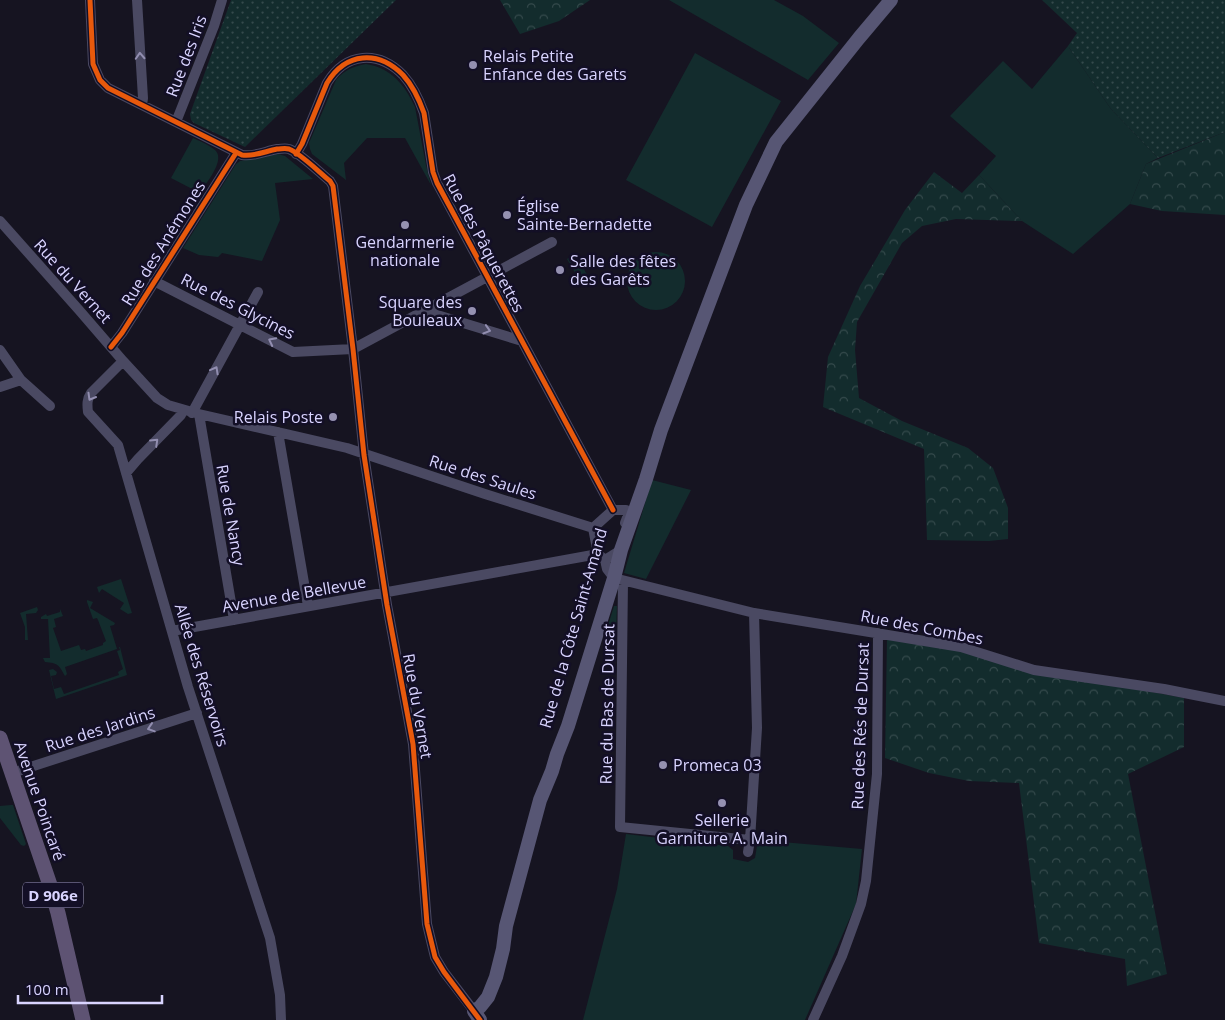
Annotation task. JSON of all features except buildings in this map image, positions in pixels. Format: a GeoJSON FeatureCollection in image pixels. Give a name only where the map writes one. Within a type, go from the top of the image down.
{"type":"FeatureCollection","features":[{"type":"Feature","properties":{"kind":"main road"},"geometry":{"type":"LineString","coordinates":[[611,564],[646,479],[661,430],[746,205],[776,142],[891,0]]}},
{"type":"Feature","properties":{"kind":"main road","name":"Rue de la Côte Saint-Amand"},"geometry":{"type":"LineString","coordinates":[[477,1016],[480,1007],[488,997],[496,976],[504,949],[506,926],[540,800],[568,726],[611,564],[619,510],[661,430]]}},
{"type":"Feature","properties":{"kind":"main road","name":"Avenue Poincaré"},"geometry":{"type":"LineString","coordinates":[[0,738],[50,885],[83,1020]]}},
{"type":"Feature","properties":{"kind":"street"},"geometry":{"type":"LineString","coordinates":[[90,0],[93,64],[100,80],[108,88],[236,153],[250,155],[285,148],[290,150],[330,181],[333,186],[364,454]]}},
{"type":"Feature","properties":{"kind":"street"},"geometry":{"type":"LineString","coordinates":[[137,0],[142,104]]}},
{"type":"Feature","properties":{"kind":"street","name":"Rue des Iris"},"geometry":{"type":"LineString","coordinates":[[176,122],[214,26],[222,0]]}},
{"type":"Feature","properties":{"kind":"street","name":"Rue des Pâquerettes"},"geometry":{"type":"LineString","coordinates":[[296,154],[327,83],[338,68],[350,61],[371,58],[384,62],[402,75],[416,93],[424,113],[437,183],[522,341],[619,510]]}},
{"type":"Feature","properties":{"kind":"street","name":"Rue des Anémones"},"geometry":{"type":"LineString","coordinates":[[111,346],[122,333],[236,153]]}},
{"type":"Feature","properties":{"kind":"street","name":"Rue du Vernet"},"geometry":{"type":"LineString","coordinates":[[0,221],[157,398],[168,405],[191,412],[347,448],[364,454],[385,592],[414,744],[427,924],[435,957],[477,1016]]}},
{"type":"Feature","properties":{"kind":"street","name":"Rue des Glycines"},"geometry":{"type":"LineString","coordinates":[[154,281],[293,352],[353,349],[552,242]]}},
{"type":"Feature","properties":{"kind":"street"},"geometry":{"type":"LineString","coordinates":[[126,473],[181,415],[191,412],[258,292]]}},
{"type":"Feature","properties":{"kind":"street"},"geometry":{"type":"LineString","coordinates":[[424,311],[522,341]]}},
{"type":"Feature","properties":{"kind":"street"},"geometry":{"type":"LineString","coordinates":[[0,350],[21,380],[50,406]]}},
{"type":"Feature","properties":{"kind":"street","name":"Allée des Réservoirs"},"geometry":{"type":"LineString","coordinates":[[123,361],[91,393],[87,404],[88,412],[118,445],[197,713],[270,938],[280,995],[281,1020]]}},
{"type":"Feature","properties":{"kind":"street"},"geometry":{"type":"LineString","coordinates":[[0,387],[21,380]]}},
{"type":"Feature","properties":{"kind":"street","name":"Rue de Nancy"},"geometry":{"type":"LineString","coordinates":[[191,412],[234,620]]}},
{"type":"Feature","properties":{"kind":"street"},"geometry":{"type":"LineString","coordinates":[[278,432],[308,606]]}},
{"type":"Feature","properties":{"kind":"street","name":"Rue des Saules"},"geometry":{"type":"LineString","coordinates":[[364,454],[593,528]]}},
{"type":"Feature","properties":{"kind":"street"},"geometry":{"type":"LineString","coordinates":[[593,528],[619,510]]}},
{"type":"Feature","properties":{"kind":"street","name":"Rue du Bas de Dursat"},"geometry":{"type":"LineString","coordinates":[[593,528],[611,564],[620,827],[750,840]]}},
{"type":"Feature","properties":{"kind":"street","name":"Avenue de Bellevue"},"geometry":{"type":"LineString","coordinates":[[172,631],[385,592],[611,564]]}},
{"type":"Feature","properties":{"kind":"street","name":"Rue des Combes"},"geometry":{"type":"LineString","coordinates":[[611,564],[754,613],[961,647],[1034,670],[1164,689],[1225,701]]}},
{"type":"Feature","properties":{"kind":"street"},"geometry":{"type":"LineString","coordinates":[[748,852],[757,728],[754,613]]}},
{"type":"Feature","properties":{"kind":"street","name":"Rue des Rés de Dursat"},"geometry":{"type":"LineString","coordinates":[[814,1020],[842,956],[861,904],[866,881],[877,774],[878,633]]}},
{"type":"Feature","properties":{"kind":"street","name":"Rue des Jardins"},"geometry":{"type":"LineString","coordinates":[[12,773],[197,713]]}},
{"type":"Feature","properties":{"kind":"green space"},"geometry":{"type":"Polygon","coordinates":[[[231,0],[396,0],[245,147],[194,123],[191,120],[190,114],[231,0]]]}},
{"type":"Feature","properties":{"kind":"green space"},"geometry":{"type":"Polygon","coordinates":[[[500,0],[590,0],[559,21],[520,34],[500,0]]]}},
{"type":"Feature","properties":{"kind":"green space"},"geometry":{"type":"Polygon","coordinates":[[[669,0],[774,0],[803,16],[839,43],[808,80],[669,0]]]}},
{"type":"Feature","properties":{"kind":"green space"},"geometry":{"type":"Polygon","coordinates":[[[1042,0],[1225,0],[1225,132],[1158,158],[1111,109],[1068,46],[1077,33],[1042,0]]]}},
{"type":"Feature","properties":{"kind":"green space"},"geometry":{"type":"Polygon","coordinates":[[[1068,46],[1111,109],[1158,158],[1146,164],[1130,204],[1073,254],[1022,221],[979,175],[996,156],[950,116],[1003,61],[1032,89],[1068,46]]]}},
{"type":"Feature","properties":{"kind":"green space"},"geometry":{"type":"Polygon","coordinates":[[[695,53],[781,101],[712,227],[626,180],[695,53]]]}},
{"type":"Feature","properties":{"kind":"green space"},"geometry":{"type":"Polygon","coordinates":[[[366,64],[383,69],[390,74],[402,85],[411,99],[415,107],[431,185],[405,138],[367,138],[344,163],[346,180],[312,154],[309,143],[336,80],[350,69],[366,64]]]}},
{"type":"Feature","properties":{"kind":"green space"},"geometry":{"type":"Polygon","coordinates":[[[1225,132],[1225,215],[1162,211],[1130,204],[1146,164],[1225,132]]]}},
{"type":"Feature","properties":{"kind":"green space"},"geometry":{"type":"Polygon","coordinates":[[[193,138],[210,146],[218,154],[214,172],[200,193],[171,178],[193,138]]]}},
{"type":"Feature","properties":{"kind":"green space"},"geometry":{"type":"Polygon","coordinates":[[[278,154],[285,156],[313,179],[275,183],[280,220],[262,261],[222,253],[218,257],[199,255],[183,248],[236,164],[240,161],[278,154]]]}},
{"type":"Feature","properties":{"kind":"green space"},"geometry":{"type":"Polygon","coordinates":[[[934,172],[962,193],[979,175],[1022,221],[956,219],[922,226],[902,243],[857,322],[855,350],[859,398],[902,421],[968,448],[993,468],[1008,508],[1008,539],[989,541],[927,540],[924,449],[823,407],[828,357],[860,286],[905,210],[934,172]]]}},
{"type":"Feature","properties":{"kind":"green space"},"geometry":{"type":"Polygon","coordinates":[[[656,252],[672,257],[680,265],[685,281],[680,297],[672,305],[656,310],[640,305],[632,297],[627,281],[632,265],[640,257],[656,252]]]}},
{"type":"Feature","properties":{"kind":"green space"},"geometry":{"type":"Polygon","coordinates":[[[575,254],[589,278],[581,283],[567,259],[575,254]]]}},
{"type":"Feature","properties":{"kind":"green space"},"geometry":{"type":"Polygon","coordinates":[[[652,480],[691,490],[646,579],[624,573],[652,480]]]}},
{"type":"Feature","properties":{"kind":"green space"},"geometry":{"type":"Polygon","coordinates":[[[121,579],[132,613],[128,614],[120,609],[124,603],[102,589],[99,593],[97,587],[121,579]]]}},
{"type":"Feature","properties":{"kind":"green space"},"geometry":{"type":"Polygon","coordinates":[[[87,600],[93,602],[90,608],[115,623],[110,626],[117,649],[65,667],[67,674],[65,676],[58,665],[45,662],[43,658],[50,658],[48,619],[41,619],[41,617],[46,614],[47,616],[60,612],[60,609],[63,616],[54,619],[56,627],[53,628],[61,651],[79,645],[81,650],[85,649],[86,651],[103,645],[106,641],[97,618],[93,619],[87,600]]]}},
{"type":"Feature","properties":{"kind":"green space"},"geometry":{"type":"Polygon","coordinates":[[[614,606],[617,606],[616,635],[606,632],[614,606]]]}},
{"type":"Feature","properties":{"kind":"green space"},"geometry":{"type":"Polygon","coordinates":[[[37,607],[36,613],[26,614],[28,640],[25,640],[25,627],[20,613],[37,607]]]}},
{"type":"Feature","properties":{"kind":"green space"},"geometry":{"type":"Polygon","coordinates":[[[887,639],[957,650],[1006,665],[1184,698],[1184,747],[1128,774],[1167,974],[1127,986],[1125,959],[1039,943],[1019,783],[969,781],[929,773],[885,758],[887,639]]]}},
{"type":"Feature","properties":{"kind":"green space"},"geometry":{"type":"Polygon","coordinates":[[[120,647],[127,675],[56,699],[49,670],[53,669],[57,672],[56,675],[51,676],[54,689],[61,687],[64,694],[119,675],[118,672],[123,669],[117,651],[120,650],[120,647]]]}},
{"type":"Feature","properties":{"kind":"green space"},"geometry":{"type":"Polygon","coordinates":[[[13,805],[26,844],[24,846],[21,845],[0,818],[0,806],[13,805]]]}},
{"type":"Feature","properties":{"kind":"green space"},"geometry":{"type":"Polygon","coordinates":[[[626,834],[728,846],[733,850],[733,859],[748,862],[755,858],[758,840],[862,849],[856,904],[805,1020],[583,1020],[617,889],[626,834]]]}},
{"type":"Feature","properties":{"kind":"cycle path"},"geometry":{"type":"LineString","coordinates":[[90,0],[93,64],[100,80],[108,88],[242,155],[255,155],[277,149],[289,149],[310,164],[330,181],[333,186],[364,455],[387,605],[413,744],[427,924],[435,957],[480,1020]]}},
{"type":"Feature","properties":{"kind":"cycle path"},"geometry":{"type":"LineString","coordinates":[[296,154],[327,83],[343,65],[353,60],[373,58],[383,61],[403,75],[415,93],[424,113],[433,172],[437,183],[613,510]]}},
{"type":"Feature","properties":{"kind":"cycle path"},"geometry":{"type":"LineString","coordinates":[[111,347],[122,333],[236,153]]}},
{"type":"Feature","properties":{"kind":"place","name":"Relais Petite Enfance des Garets"},"geometry":{"type":"Point","coordinates":[473,65]}},
{"type":"Feature","properties":{"kind":"place","name":"Église Sainte-Bernadette"},"geometry":{"type":"Point","coordinates":[507,215]}},
{"type":"Feature","properties":{"kind":"place","name":"Gendarmerie nationale"},"geometry":{"type":"Point","coordinates":[405,225]}},
{"type":"Feature","properties":{"kind":"place","name":"Salle des fêtes des Garêts"},"geometry":{"type":"Point","coordinates":[560,270]}},
{"type":"Feature","properties":{"kind":"place","name":"Square des Bouleaux"},"geometry":{"type":"Point","coordinates":[472,311]}},
{"type":"Feature","properties":{"kind":"place","name":"Relais Poste"},"geometry":{"type":"Point","coordinates":[333,417]}},
{"type":"Feature","properties":{"kind":"place","name":"Promeca 03"},"geometry":{"type":"Point","coordinates":[663,765]}},
{"type":"Feature","properties":{"kind":"place","name":"Sellerie Garniture A. Main"},"geometry":{"type":"Point","coordinates":[722,803]}}]}
